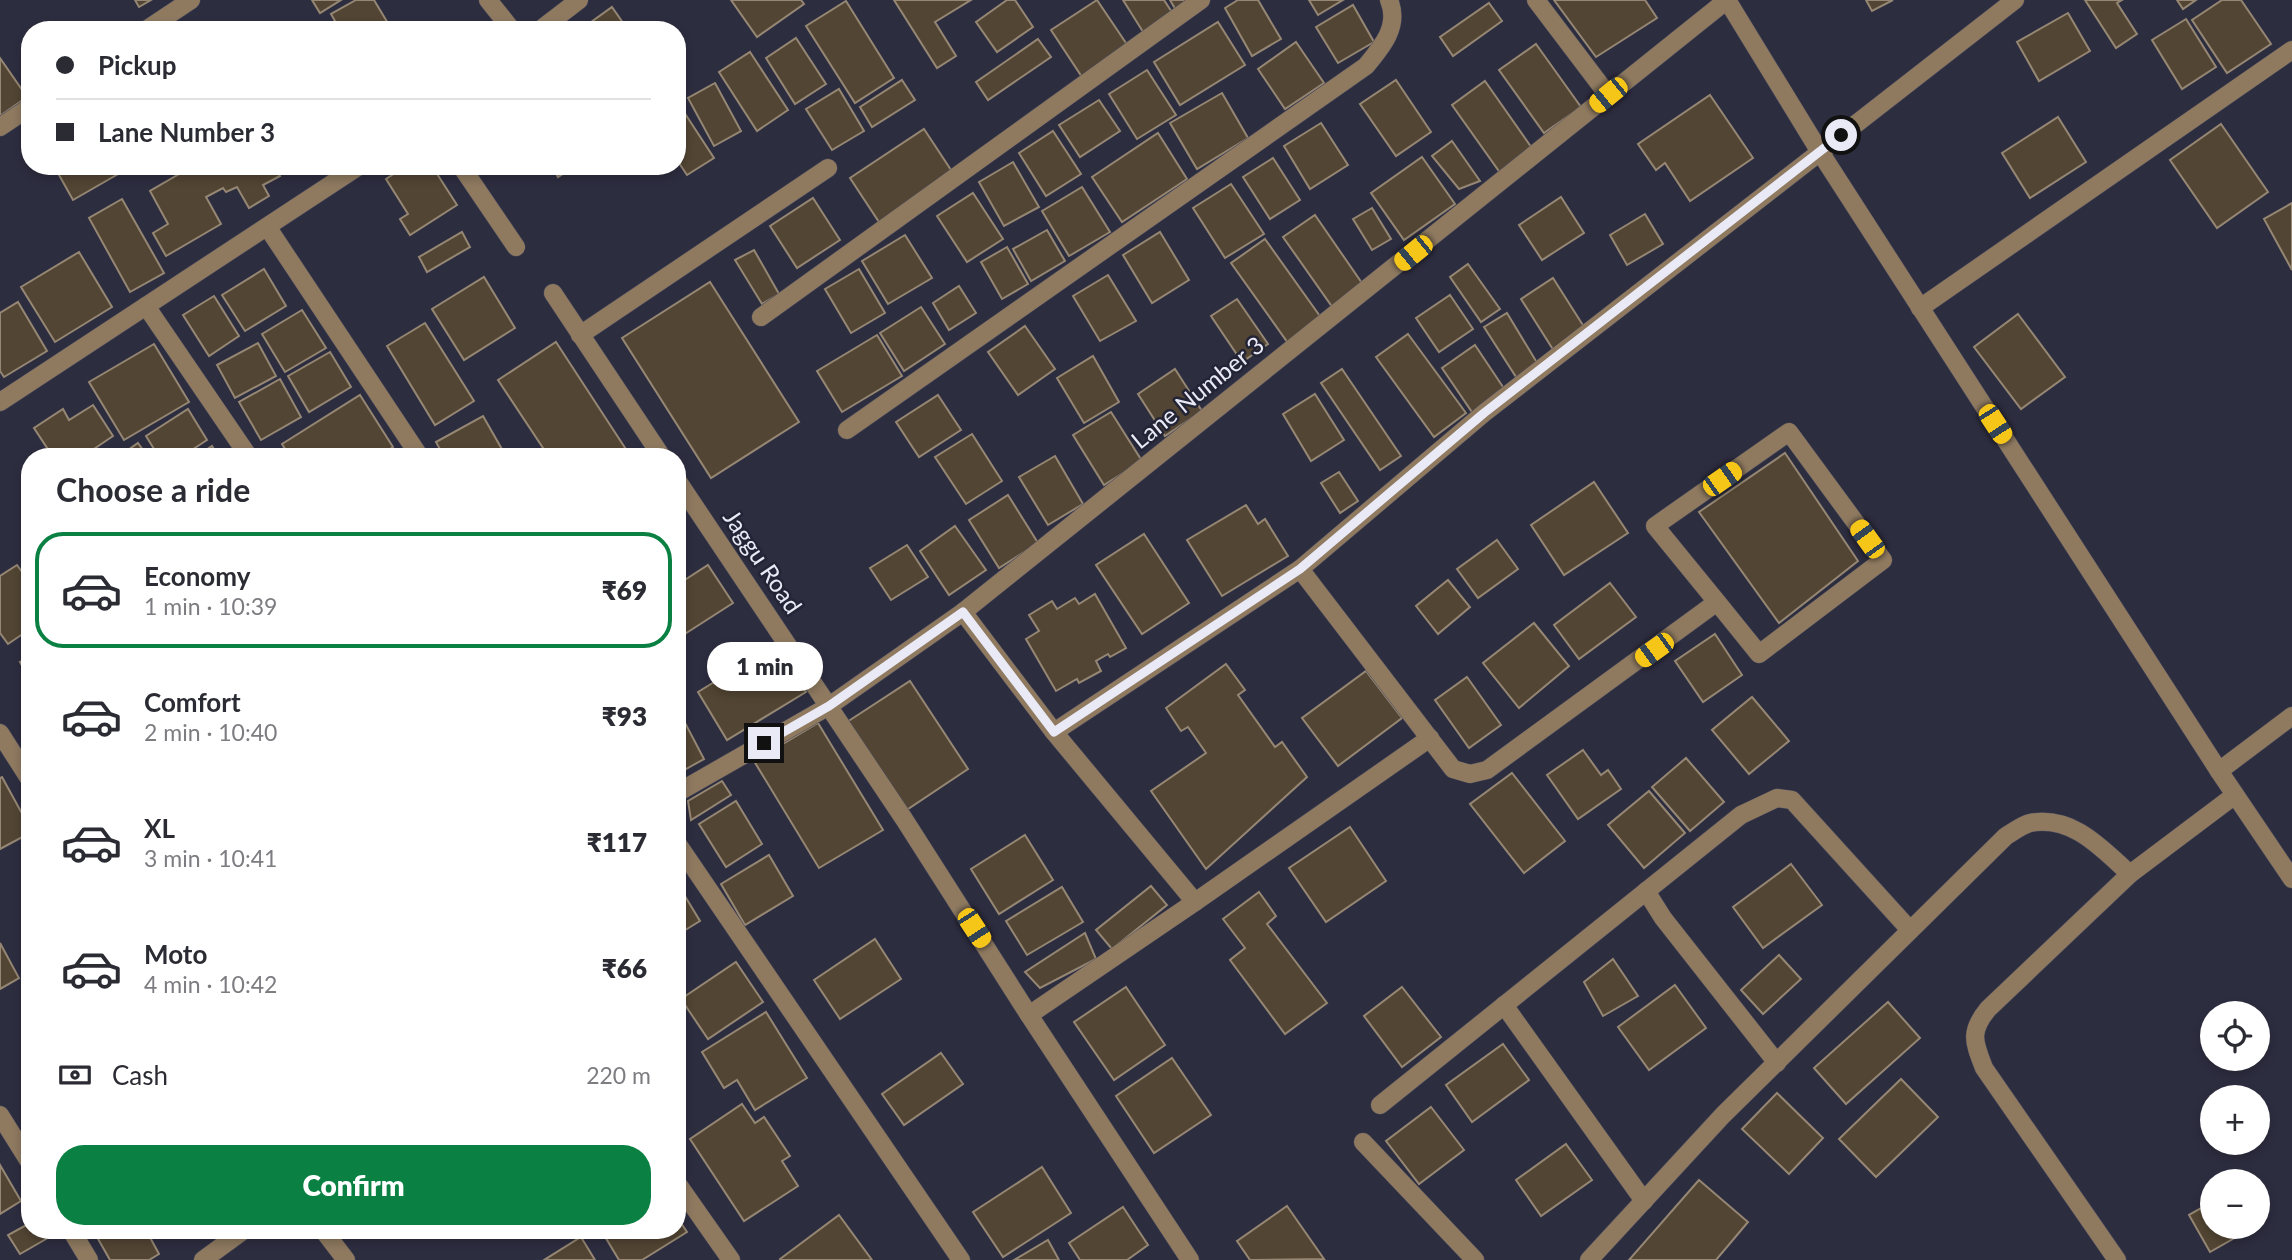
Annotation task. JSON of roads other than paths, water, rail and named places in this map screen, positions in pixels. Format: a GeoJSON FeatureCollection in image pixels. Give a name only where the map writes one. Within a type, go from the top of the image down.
{"type":"FeatureCollection","features":[{"type":"Feature","properties":{"kind":"street"},"geometry":{"type":"LineString","coordinates":[[160,21],[191,0]]}},
{"type":"Feature","properties":{"kind":"street"},"geometry":{"type":"LineString","coordinates":[[488,0],[505,21]]}},
{"type":"Feature","properties":{"kind":"street"},"geometry":{"type":"LineString","coordinates":[[552,21],[579,0]]}},
{"type":"Feature","properties":{"kind":"street"},"geometry":{"type":"LineString","coordinates":[[761,317],[1201,0]]}},
{"type":"Feature","properties":{"kind":"street"},"geometry":{"type":"LineString","coordinates":[[847,430],[1366,66],[1388,40],[1394,12],[1388,0]]}},
{"type":"Feature","properties":{"kind":"street"},"geometry":{"type":"LineString","coordinates":[[1536,0],[1608,95]]}},
{"type":"Feature","properties":{"kind":"street"},"geometry":{"type":"LineString","coordinates":[[1727,0],[1920,308],[2219,771],[2292,878]]}},
{"type":"Feature","properties":{"kind":"street","name":"Lane Number 3"},"geometry":{"type":"LineString","coordinates":[[686,788],[829,706],[963,612],[1727,0]]}},
{"type":"Feature","properties":{"kind":"street"},"geometry":{"type":"LineString","coordinates":[[1054,732],[1300,569],[1484,413],[2015,0]]}},
{"type":"Feature","properties":{"kind":"street"},"geometry":{"type":"LineString","coordinates":[[1920,308],[2292,50]]}},
{"type":"Feature","properties":{"kind":"street"},"geometry":{"type":"LineString","coordinates":[[0,127],[21,113]]}},
{"type":"Feature","properties":{"kind":"street"},"geometry":{"type":"LineString","coordinates":[[580,335],[828,169]]}},
{"type":"Feature","properties":{"kind":"street"},"geometry":{"type":"LineString","coordinates":[[0,402],[346,175]]}},
{"type":"Feature","properties":{"kind":"street"},"geometry":{"type":"LineString","coordinates":[[467,175],[516,247]]}},
{"type":"Feature","properties":{"kind":"street"},"geometry":{"type":"LineString","coordinates":[[268,228],[414,448]]}},
{"type":"Feature","properties":{"kind":"street"},"geometry":{"type":"LineString","coordinates":[[553,293],[656,448]]}},
{"type":"Feature","properties":{"kind":"street"},"geometry":{"type":"LineString","coordinates":[[146,306],[243,448]]}},
{"type":"Feature","properties":{"kind":"street"},"geometry":{"type":"LineString","coordinates":[[1789,432],[1883,560],[1759,654],[1717,602],[1655,526],[1789,432]]}},
{"type":"Feature","properties":{"kind":"street","name":"Jaggu Road"},"geometry":{"type":"LineString","coordinates":[[686,493],[904,819],[1190,1260]]}},
{"type":"Feature","properties":{"kind":"street"},"geometry":{"type":"LineString","coordinates":[[1300,569],[1453,769],[1470,774],[1487,770],[1717,602]]}},
{"type":"Feature","properties":{"kind":"street"},"geometry":{"type":"LineString","coordinates":[[963,612],[1054,732],[1195,902]]}},
{"type":"Feature","properties":{"kind":"street"},"geometry":{"type":"LineString","coordinates":[[2219,771],[2292,716]]}},
{"type":"Feature","properties":{"kind":"street"},"geometry":{"type":"LineString","coordinates":[[0,733],[21,765]]}},
{"type":"Feature","properties":{"kind":"street"},"geometry":{"type":"LineString","coordinates":[[1029,1015],[1430,738]]}},
{"type":"Feature","properties":{"kind":"street"},"geometry":{"type":"LineString","coordinates":[[2117,1260],[1984,1068],[1975,1043],[1977,1023],[1988,1009],[2130,874],[2235,795]]}},
{"type":"Feature","properties":{"kind":"street"},"geometry":{"type":"LineString","coordinates":[[1380,1105],[1741,815],[1777,798],[1792,800],[1910,930]]}},
{"type":"Feature","properties":{"kind":"street"},"geometry":{"type":"LineString","coordinates":[[1588,1260],[1723,1115],[2006,836],[2029,823],[2059,824],[2082,832],[2130,874]]}},
{"type":"Feature","properties":{"kind":"street"},"geometry":{"type":"LineString","coordinates":[[686,856],[961,1260]]}},
{"type":"Feature","properties":{"kind":"street"},"geometry":{"type":"LineString","coordinates":[[1646,891],[1663,918],[1777,1063]]}},
{"type":"Feature","properties":{"kind":"street"},"geometry":{"type":"LineString","coordinates":[[1504,1005],[1644,1201]]}},
{"type":"Feature","properties":{"kind":"street"},"geometry":{"type":"LineString","coordinates":[[0,1115],[21,1149]]}},
{"type":"Feature","properties":{"kind":"street"},"geometry":{"type":"LineString","coordinates":[[1363,1142],[1475,1260]]}},
{"type":"Feature","properties":{"kind":"street"},"geometry":{"type":"LineString","coordinates":[[686,1196],[731,1260]]}},
{"type":"Feature","properties":{"kind":"street"},"geometry":{"type":"LineString","coordinates":[[76,1239],[89,1260]]}},
{"type":"Feature","properties":{"kind":"street"},"geometry":{"type":"LineString","coordinates":[[203,1260],[232,1239]]}},
{"type":"Feature","properties":{"kind":"street"},"geometry":{"type":"LineString","coordinates":[[330,1239],[346,1260]]}}]}
